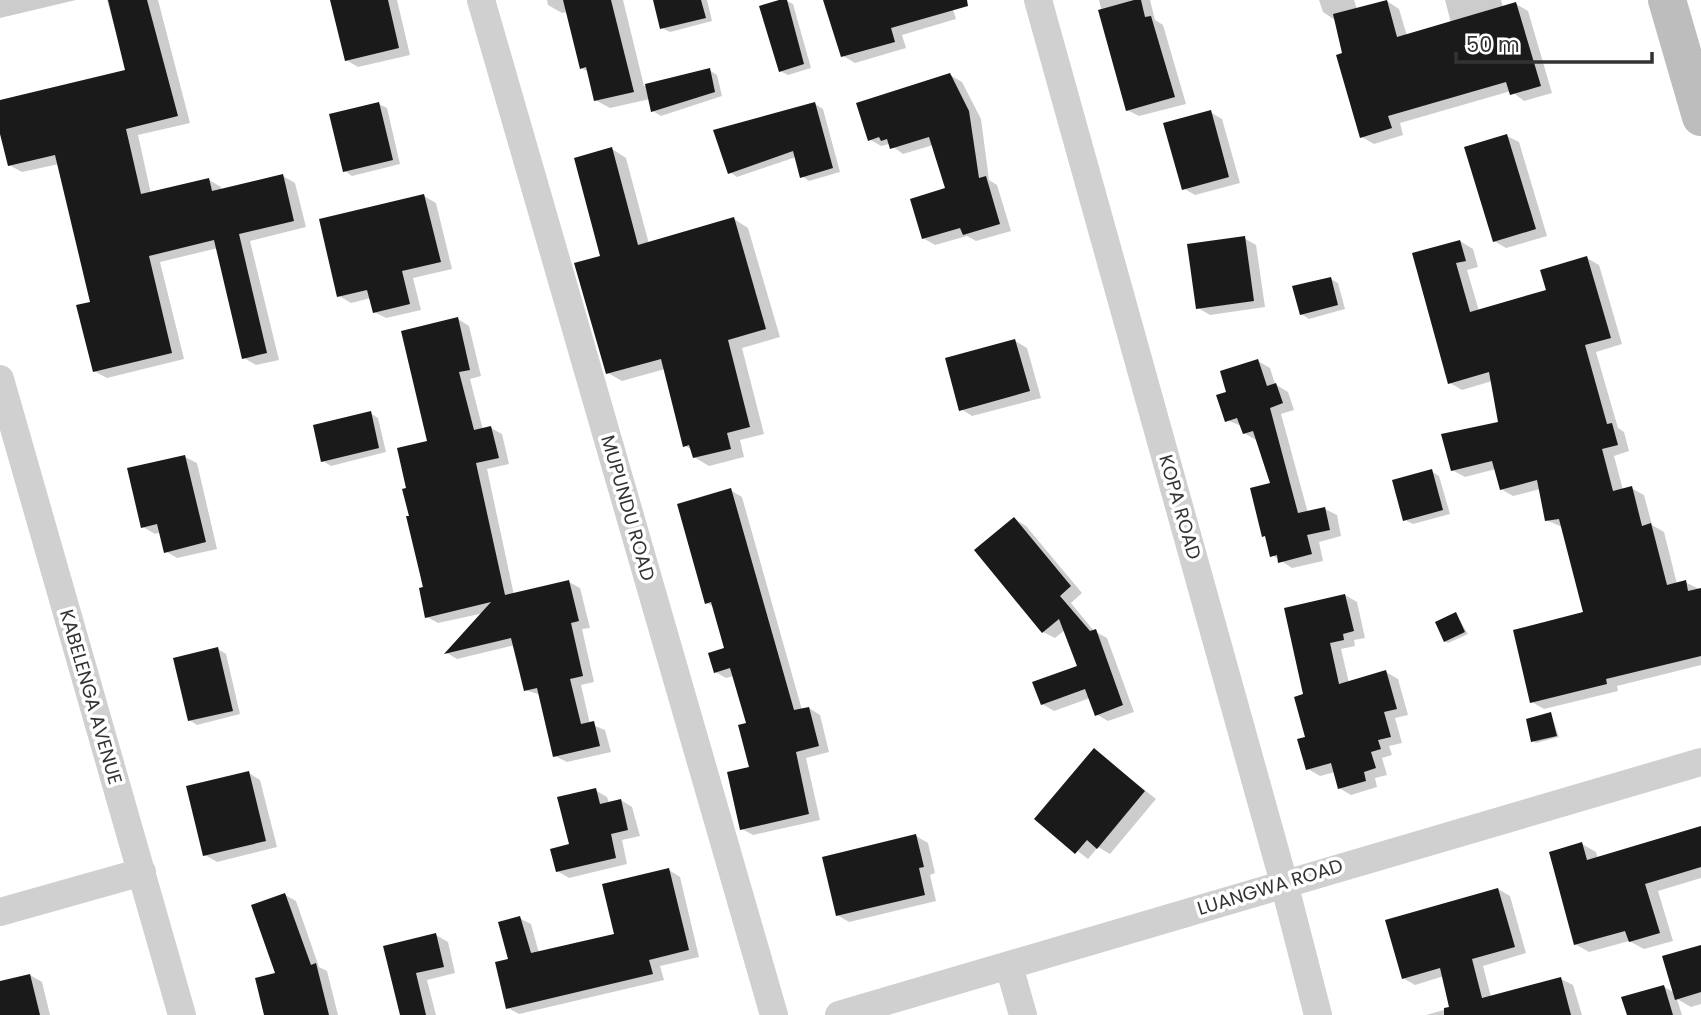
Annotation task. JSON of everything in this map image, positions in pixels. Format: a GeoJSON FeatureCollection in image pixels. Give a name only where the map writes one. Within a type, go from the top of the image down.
{"type":"FeatureCollection","features":[{"type":"Feature","properties":{"kind":"main road"},"geometry":{"type":"LineString","coordinates":[[1667,0],[1701,117]]}},
{"type":"Feature","properties":{"kind":"street","name":"MUPUNDU ROAD"},"geometry":{"type":"LineString","coordinates":[[481,0],[774,1015]]}},
{"type":"Feature","properties":{"kind":"street","name":"KOPA ROAD"},"geometry":{"type":"LineString","coordinates":[[1038,0],[1284,883],[1318,1015]]}},
{"type":"Feature","properties":{"kind":"street","name":"KABELENGA AVENUE"},"geometry":{"type":"LineString","coordinates":[[0,379],[182,1015]]}},
{"type":"Feature","properties":{"kind":"street","name":"LUANGWA ROAD"},"geometry":{"type":"LineString","coordinates":[[839,1015],[1701,762]]}},
{"type":"Feature","properties":{"kind":"street"},"geometry":{"type":"LineString","coordinates":[[0,912],[142,872]]}},
{"type":"Feature","properties":{"kind":"street"},"geometry":{"type":"LineString","coordinates":[[1009,966],[1023,1015]]}},
{"type":"Feature","properties":{"kind":"building"},"geometry":{"type":"Polygon","coordinates":[[[108,0],[147,0],[178,116],[126,129],[141,194],[209,178],[212,191],[283,174],[294,221],[239,234],[267,353],[242,359],[214,240],[149,256],[172,353],[93,372],[76,305],[90,302],[55,155],[8,166],[0,134],[0,100],[125,70],[108,0]]]}},
{"type":"Feature","properties":{"kind":"building"},"geometry":{"type":"Polygon","coordinates":[[[330,0],[388,0],[399,48],[345,61],[330,0]]]}},
{"type":"Feature","properties":{"kind":"building"},"geometry":{"type":"Polygon","coordinates":[[[563,0],[611,0],[634,92],[594,101],[586,67],[580,69],[563,0]]]}},
{"type":"Feature","properties":{"kind":"building"},"geometry":{"type":"Polygon","coordinates":[[[653,0],[701,0],[706,18],[660,29],[653,0]]]}},
{"type":"Feature","properties":{"kind":"building"},"geometry":{"type":"Polygon","coordinates":[[[787,0],[804,64],[779,72],[759,6],[787,0]]]}},
{"type":"Feature","properties":{"kind":"building"},"geometry":{"type":"Polygon","coordinates":[[[823,0],[967,0],[968,6],[891,28],[895,42],[841,57],[823,0]]]}},
{"type":"Feature","properties":{"kind":"building"},"geometry":{"type":"Polygon","coordinates":[[[1141,0],[1145,17],[1151,16],[1175,97],[1126,111],[1098,10],[1141,0]]]}},
{"type":"Feature","properties":{"kind":"building"},"geometry":{"type":"Polygon","coordinates":[[[1387,0],[1397,37],[1516,2],[1541,86],[1510,95],[1506,82],[1388,116],[1392,128],[1360,138],[1336,55],[1342,53],[1333,14],[1387,0]]]}},
{"type":"Feature","properties":{"kind":"building"},"geometry":{"type":"Polygon","coordinates":[[[710,68],[715,92],[651,112],[645,84],[710,68]]]}},
{"type":"Feature","properties":{"kind":"building"},"geometry":{"type":"Polygon","coordinates":[[[950,73],[969,111],[979,178],[986,176],[1000,224],[963,235],[960,228],[922,239],[910,199],[945,188],[929,137],[890,149],[887,139],[881,141],[879,137],[868,141],[856,103],[950,73]]]}},
{"type":"Feature","properties":{"kind":"building"},"geometry":{"type":"Polygon","coordinates":[[[379,102],[393,160],[343,172],[329,114],[379,102]]]}},
{"type":"Feature","properties":{"kind":"building"},"geometry":{"type":"Polygon","coordinates":[[[815,102],[833,168],[800,178],[793,151],[728,174],[713,130],[815,102]]]}},
{"type":"Feature","properties":{"kind":"building"},"geometry":{"type":"Polygon","coordinates":[[[1211,110],[1229,177],[1182,190],[1163,123],[1211,110]]]}},
{"type":"Feature","properties":{"kind":"building"},"geometry":{"type":"Polygon","coordinates":[[[1507,134],[1536,229],[1493,242],[1464,147],[1507,134]]]}},
{"type":"Feature","properties":{"kind":"building"},"geometry":{"type":"Polygon","coordinates":[[[612,147],[638,245],[734,217],[766,329],[728,340],[750,427],[727,433],[731,449],[693,458],[689,445],[683,447],[661,359],[606,374],[574,263],[600,256],[574,158],[612,147]]]}},
{"type":"Feature","properties":{"kind":"building"},"geometry":{"type":"Polygon","coordinates":[[[424,194],[441,262],[402,271],[410,304],[373,313],[367,290],[337,297],[319,219],[424,194]]]}},
{"type":"Feature","properties":{"kind":"building"},"geometry":{"type":"Polygon","coordinates":[[[1245,236],[1254,301],[1196,309],[1187,244],[1245,236]]]}},
{"type":"Feature","properties":{"kind":"building"},"geometry":{"type":"Polygon","coordinates":[[[1460,240],[1466,261],[1456,263],[1470,312],[1546,290],[1540,270],[1587,256],[1611,338],[1585,345],[1607,424],[1612,423],[1618,445],[1602,449],[1613,491],[1632,486],[1642,526],[1651,523],[1667,585],[1686,580],[1688,591],[1701,588],[1701,656],[1606,679],[1607,684],[1530,703],[1513,630],[1583,612],[1559,519],[1545,521],[1537,480],[1500,490],[1492,461],[1451,471],[1441,434],[1498,422],[1489,372],[1448,384],[1412,253],[1460,240]]]}},
{"type":"Feature","properties":{"kind":"building"},"geometry":{"type":"Polygon","coordinates":[[[1331,277],[1338,305],[1300,315],[1292,286],[1331,277]]]}},
{"type":"Feature","properties":{"kind":"building"},"geometry":{"type":"Polygon","coordinates":[[[458,317],[470,370],[459,372],[474,430],[491,426],[499,458],[476,463],[505,595],[569,580],[579,621],[571,623],[583,676],[570,679],[581,724],[594,721],[600,746],[553,757],[537,688],[524,691],[511,638],[444,654],[491,602],[425,618],[419,588],[423,587],[406,516],[409,516],[402,489],[406,488],[397,448],[427,441],[401,331],[458,317]]]}},
{"type":"Feature","properties":{"kind":"building"},"geometry":{"type":"Polygon","coordinates":[[[1015,339],[1030,391],[959,411],[945,358],[1015,339]]]}},
{"type":"Feature","properties":{"kind":"building"},"geometry":{"type":"Polygon","coordinates":[[[1258,359],[1267,386],[1276,383],[1283,403],[1270,408],[1298,513],[1325,507],[1330,530],[1307,535],[1312,554],[1278,563],[1277,555],[1270,557],[1265,536],[1262,537],[1250,488],[1270,483],[1253,431],[1243,434],[1237,418],[1225,422],[1216,395],[1226,392],[1220,371],[1258,359]]]}},
{"type":"Feature","properties":{"kind":"building"},"geometry":{"type":"Polygon","coordinates":[[[371,411],[379,448],[321,462],[313,425],[371,411]]]}},
{"type":"Feature","properties":{"kind":"building"},"geometry":{"type":"Polygon","coordinates":[[[185,455],[206,542],[164,553],[157,524],[141,528],[127,468],[185,455]]]}},
{"type":"Feature","properties":{"kind":"building"},"geometry":{"type":"Polygon","coordinates":[[[1432,469],[1443,510],[1403,521],[1392,480],[1432,469]]]}},
{"type":"Feature","properties":{"kind":"building"},"geometry":{"type":"Polygon","coordinates":[[[731,488],[794,710],[809,707],[819,746],[796,752],[809,814],[740,830],[727,772],[749,767],[738,725],[746,723],[730,668],[714,673],[708,653],[724,648],[711,602],[705,604],[677,504],[731,488]]]}},
{"type":"Feature","properties":{"kind":"building"},"geometry":{"type":"Polygon","coordinates":[[[1014,517],[1071,586],[1060,596],[1090,631],[1096,629],[1123,705],[1095,716],[1085,689],[1041,705],[1032,682],[1077,666],[1059,619],[1042,633],[974,550],[1014,517]]]}},
{"type":"Feature","properties":{"kind":"building"},"geometry":{"type":"Polygon","coordinates":[[[1345,594],[1354,631],[1343,634],[1344,640],[1330,643],[1339,684],[1386,670],[1397,709],[1384,712],[1391,737],[1378,740],[1381,749],[1371,752],[1376,768],[1364,772],[1366,781],[1338,789],[1331,763],[1306,770],[1297,739],[1305,737],[1294,697],[1303,694],[1284,608],[1345,594]]]}},
{"type":"Feature","properties":{"kind":"building"},"geometry":{"type":"Polygon","coordinates":[[[1456,612],[1465,632],[1444,642],[1435,622],[1456,612]]]}},
{"type":"Feature","properties":{"kind":"building"},"geometry":{"type":"Polygon","coordinates":[[[218,647],[233,711],[188,721],[173,658],[218,647]]]}},
{"type":"Feature","properties":{"kind":"building"},"geometry":{"type":"Polygon","coordinates":[[[1551,712],[1557,736],[1531,742],[1526,719],[1551,712]]]}},
{"type":"Feature","properties":{"kind":"building"},"geometry":{"type":"Polygon","coordinates":[[[1094,748],[1145,791],[1097,849],[1087,840],[1075,854],[1034,819],[1094,748]]]}},
{"type":"Feature","properties":{"kind":"building"},"geometry":{"type":"Polygon","coordinates":[[[249,771],[266,841],[203,856],[186,786],[249,771]]]}},
{"type":"Feature","properties":{"kind":"building"},"geometry":{"type":"Polygon","coordinates":[[[596,788],[600,804],[621,799],[628,830],[611,834],[616,858],[556,872],[550,849],[569,844],[557,797],[596,788]]]}},
{"type":"Feature","properties":{"kind":"building"},"geometry":{"type":"Polygon","coordinates":[[[1701,826],[1701,867],[1645,884],[1660,933],[1629,942],[1625,931],[1574,945],[1549,852],[1582,842],[1587,860],[1701,826]]]}},
{"type":"Feature","properties":{"kind":"building"},"geometry":{"type":"Polygon","coordinates":[[[916,834],[924,867],[919,868],[925,895],[836,916],[822,857],[916,834]]]}},
{"type":"Feature","properties":{"kind":"building"},"geometry":{"type":"Polygon","coordinates":[[[669,868],[689,950],[649,960],[653,974],[506,1009],[495,962],[508,959],[498,922],[520,916],[531,953],[614,934],[602,884],[669,868]]]}},
{"type":"Feature","properties":{"kind":"building"},"geometry":{"type":"Polygon","coordinates":[[[1498,888],[1515,947],[1472,959],[1482,998],[1561,977],[1571,1015],[1444,1015],[1444,1008],[1449,1007],[1440,968],[1402,979],[1385,920],[1498,888]]]}},
{"type":"Feature","properties":{"kind":"building"},"geometry":{"type":"Polygon","coordinates":[[[285,893],[311,965],[316,963],[329,1015],[264,1015],[255,978],[275,973],[251,905],[285,893]]]}},
{"type":"Feature","properties":{"kind":"building"},"geometry":{"type":"Polygon","coordinates":[[[436,933],[444,967],[416,973],[426,1015],[400,1015],[383,946],[436,933]]]}},
{"type":"Feature","properties":{"kind":"building"},"geometry":{"type":"Polygon","coordinates":[[[1701,945],[1701,992],[1675,1000],[1662,956],[1701,945]]]}},
{"type":"Feature","properties":{"kind":"building"},"geometry":{"type":"Polygon","coordinates":[[[30,974],[40,1015],[0,1015],[0,981],[30,974]]]}},
{"type":"Feature","properties":{"kind":"building"},"geometry":{"type":"Polygon","coordinates":[[[1664,985],[1673,1015],[1627,1015],[1621,997],[1664,985]]]}}]}
